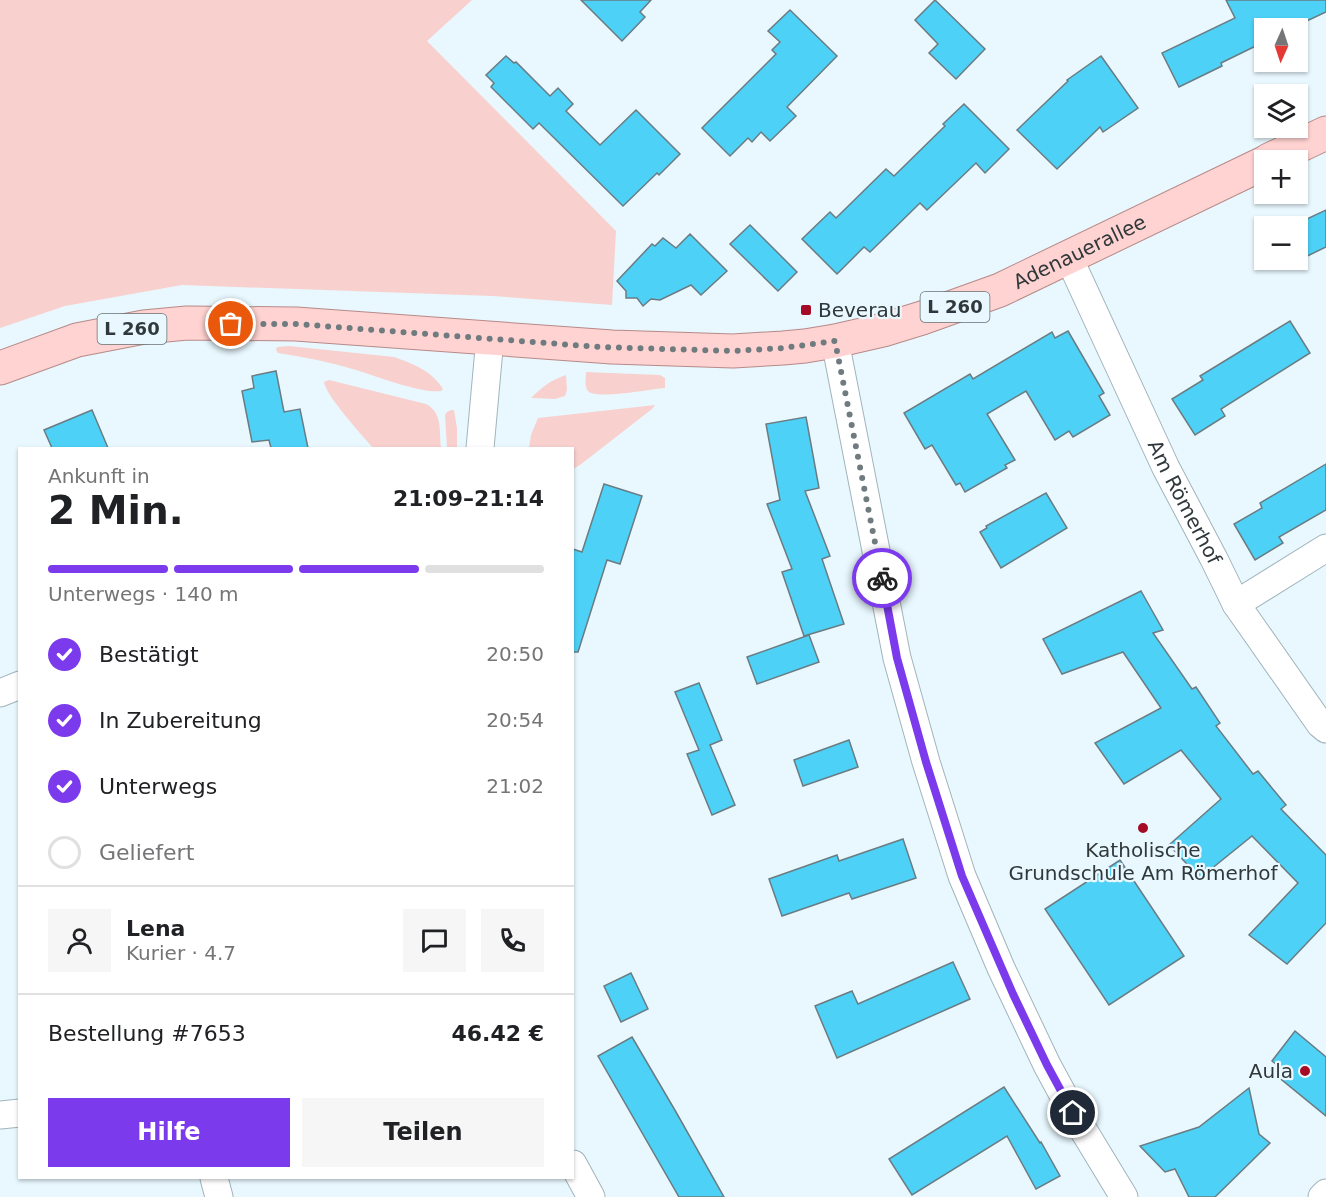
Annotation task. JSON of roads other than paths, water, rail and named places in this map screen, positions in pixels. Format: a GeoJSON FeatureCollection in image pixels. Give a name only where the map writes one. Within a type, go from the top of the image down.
{"type":"FeatureCollection","features":[{"type":"Feature","properties":{"kind":"main road"},"geometry":{"type":"LineString","coordinates":[[1290,150],[1326,133]]}},
{"type":"Feature","properties":{"kind":"main road","name":"Adenauerallee"},"geometry":{"type":"LineString","coordinates":[[0,368],[77,340],[144,327],[187,323],[296,324],[606,347],[733,351],[783,348],[835,341],[875,332],[951,309],[1000,290],[1254,168]]}},
{"type":"Feature","properties":{"kind":"street","name":"Am Römerhof"},"geometry":{"type":"LineString","coordinates":[[1069,258],[1166,468],[1236,604],[1320,724],[1326,729]]}},
{"type":"Feature","properties":{"kind":"street"},"geometry":{"type":"LineString","coordinates":[[480,447],[490,338]]}},
{"type":"Feature","properties":{"kind":"street"},"geometry":{"type":"LineString","coordinates":[[835,341],[897,658],[926,762],[962,876],[1000,968],[1047,1065],[1124,1197]]}},
{"type":"Feature","properties":{"kind":"street"},"geometry":{"type":"LineString","coordinates":[[1236,604],[1326,548]]}},
{"type":"Feature","properties":{"kind":"street"},"geometry":{"type":"LineString","coordinates":[[0,693],[18,686]]}},
{"type":"Feature","properties":{"kind":"street"},"geometry":{"type":"LineString","coordinates":[[0,1115],[18,1113]]}},
{"type":"Feature","properties":{"kind":"street"},"geometry":{"type":"LineString","coordinates":[[574,1166],[591,1197]]}},
{"type":"Feature","properties":{"kind":"street"},"geometry":{"type":"LineString","coordinates":[[214,1179],[219,1197]]}},
{"type":"Feature","properties":{"kind":"street"},"geometry":{"type":"LineString","coordinates":[[1322,1197],[1326,1193]]}},
{"type":"Feature","properties":{"kind":"place","name":"Beverau"},"geometry":{"type":"Point","coordinates":[806,310]}},
{"type":"Feature","properties":{"kind":"place","name":"Katholische Grundschule Am Römerhof"},"geometry":{"type":"Point","coordinates":[1143,828]}},
{"type":"Feature","properties":{"kind":"place","name":"Aula"},"geometry":{"type":"Point","coordinates":[1305,1071]}}]}
